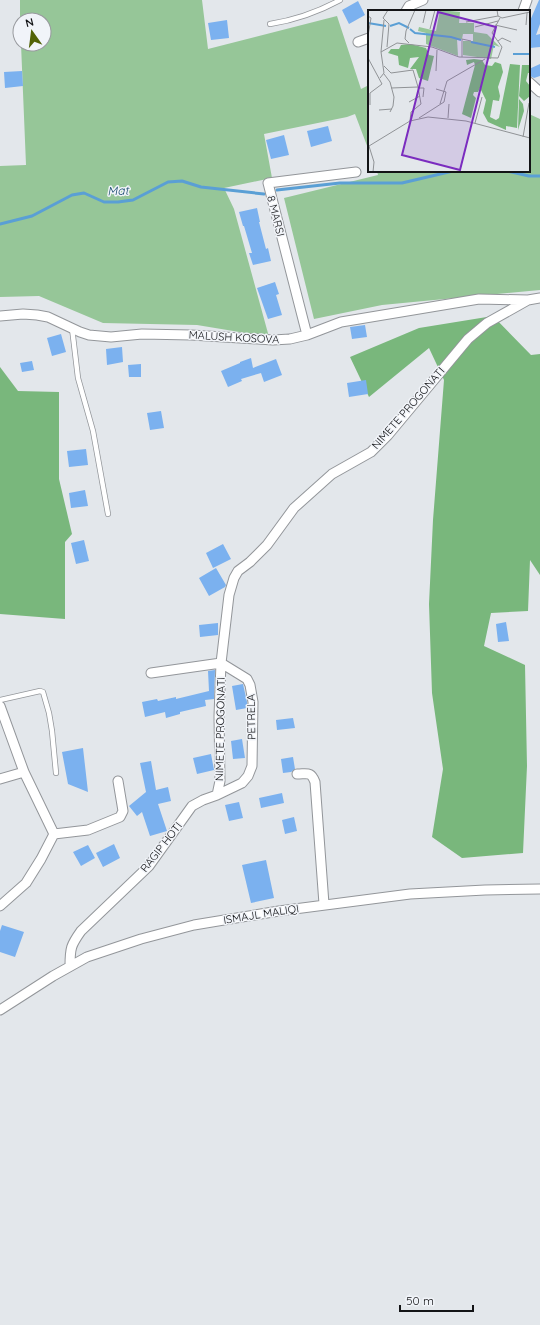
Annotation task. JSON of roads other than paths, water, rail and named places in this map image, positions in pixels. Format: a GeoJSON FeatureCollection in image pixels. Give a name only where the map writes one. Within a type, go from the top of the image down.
{"type":"FeatureCollection","features":[{"type":"Feature","properties":{"kind":"street"},"geometry":{"type":"LineString","coordinates":[[407,10],[409,6],[423,0]]}},
{"type":"Feature","properties":{"kind":"street"},"geometry":{"type":"LineString","coordinates":[[523,10],[527,0]]}},
{"type":"Feature","properties":{"kind":"street"},"geometry":{"type":"LineString","coordinates":[[358,42],[368,38]]}},
{"type":"Feature","properties":{"kind":"street"},"geometry":{"type":"LineString","coordinates":[[530,83],[540,92]]}},
{"type":"Feature","properties":{"kind":"street","name":"8 MARSI"},"geometry":{"type":"LineString","coordinates":[[306,335],[268,183],[356,172]]}},
{"type":"Feature","properties":{"kind":"street","name":"MALUSH KOSOVA"},"geometry":{"type":"LineString","coordinates":[[0,316],[23,314],[48,317],[89,335],[111,337],[142,334],[191,335],[273,340],[290,339],[306,335],[341,322],[479,299],[528,300],[540,298]]}},
{"type":"Feature","properties":{"kind":"street","name":"NIMETE PROGONATI"},"geometry":{"type":"LineString","coordinates":[[217,795],[220,781],[219,716],[221,663],[229,595],[234,578],[238,571],[250,562],[267,545],[294,508],[332,474],[371,452],[388,435],[468,339],[487,323],[528,300]]}},
{"type":"Feature","properties":{"kind":"street","name":"NIMETE PROGONATI"},"geometry":{"type":"LineString","coordinates":[[151,673],[221,663]]}},
{"type":"Feature","properties":{"kind":"street","name":"PETRELA"},"geometry":{"type":"LineString","coordinates":[[221,663],[247,679],[250,685],[253,702],[252,766],[248,776],[242,783]]}},
{"type":"Feature","properties":{"kind":"street"},"geometry":{"type":"LineString","coordinates":[[0,706],[24,772],[54,834]]}},
{"type":"Feature","properties":{"kind":"street"},"geometry":{"type":"LineString","coordinates":[[0,779],[24,772]]}},
{"type":"Feature","properties":{"kind":"street"},"geometry":{"type":"LineString","coordinates":[[297,774],[310,774],[313,776],[315,782],[324,904]]}},
{"type":"Feature","properties":{"kind":"street"},"geometry":{"type":"LineString","coordinates":[[54,834],[88,830],[120,817],[123,811],[118,781]]}},
{"type":"Feature","properties":{"kind":"street","name":"RAGIP HOTI"},"geometry":{"type":"LineString","coordinates":[[70,966],[70,952],[82,931],[149,866],[192,806],[242,783]]}},
{"type":"Feature","properties":{"kind":"street"},"geometry":{"type":"LineString","coordinates":[[0,906],[26,883],[42,859],[54,834]]}},
{"type":"Feature","properties":{"kind":"street","name":"ISMAJL MALIQI"},"geometry":{"type":"LineString","coordinates":[[0,1010],[87,957],[141,939],[194,925],[324,904],[410,894],[540,889]]}},
{"type":"Feature","properties":{"kind":"lane"},"geometry":{"type":"LineString","coordinates":[[270,24],[309,14],[340,0]]}},
{"type":"Feature","properties":{"kind":"lane"},"geometry":{"type":"LineString","coordinates":[[72,328],[78,378],[93,431],[108,514]]}},
{"type":"Feature","properties":{"kind":"lane"},"geometry":{"type":"LineString","coordinates":[[0,700],[40,691],[42,692],[52,731],[56,773]]}},
{"type":"Feature","properties":{"kind":"waterway","name":"Mat"},"geometry":{"type":"LineString","coordinates":[[277,190],[340,183],[402,183],[449,172]]}},
{"type":"Feature","properties":{"kind":"waterway","name":"Mat"},"geometry":{"type":"LineString","coordinates":[[511,172],[529,176],[540,176]]}},
{"type":"Feature","properties":{"kind":"waterway","name":"Mat"},"geometry":{"type":"LineString","coordinates":[[0,224],[32,216],[72,195],[84,193],[104,202],[133,200],[168,182],[182,181],[201,187],[264,194]]}}]}
